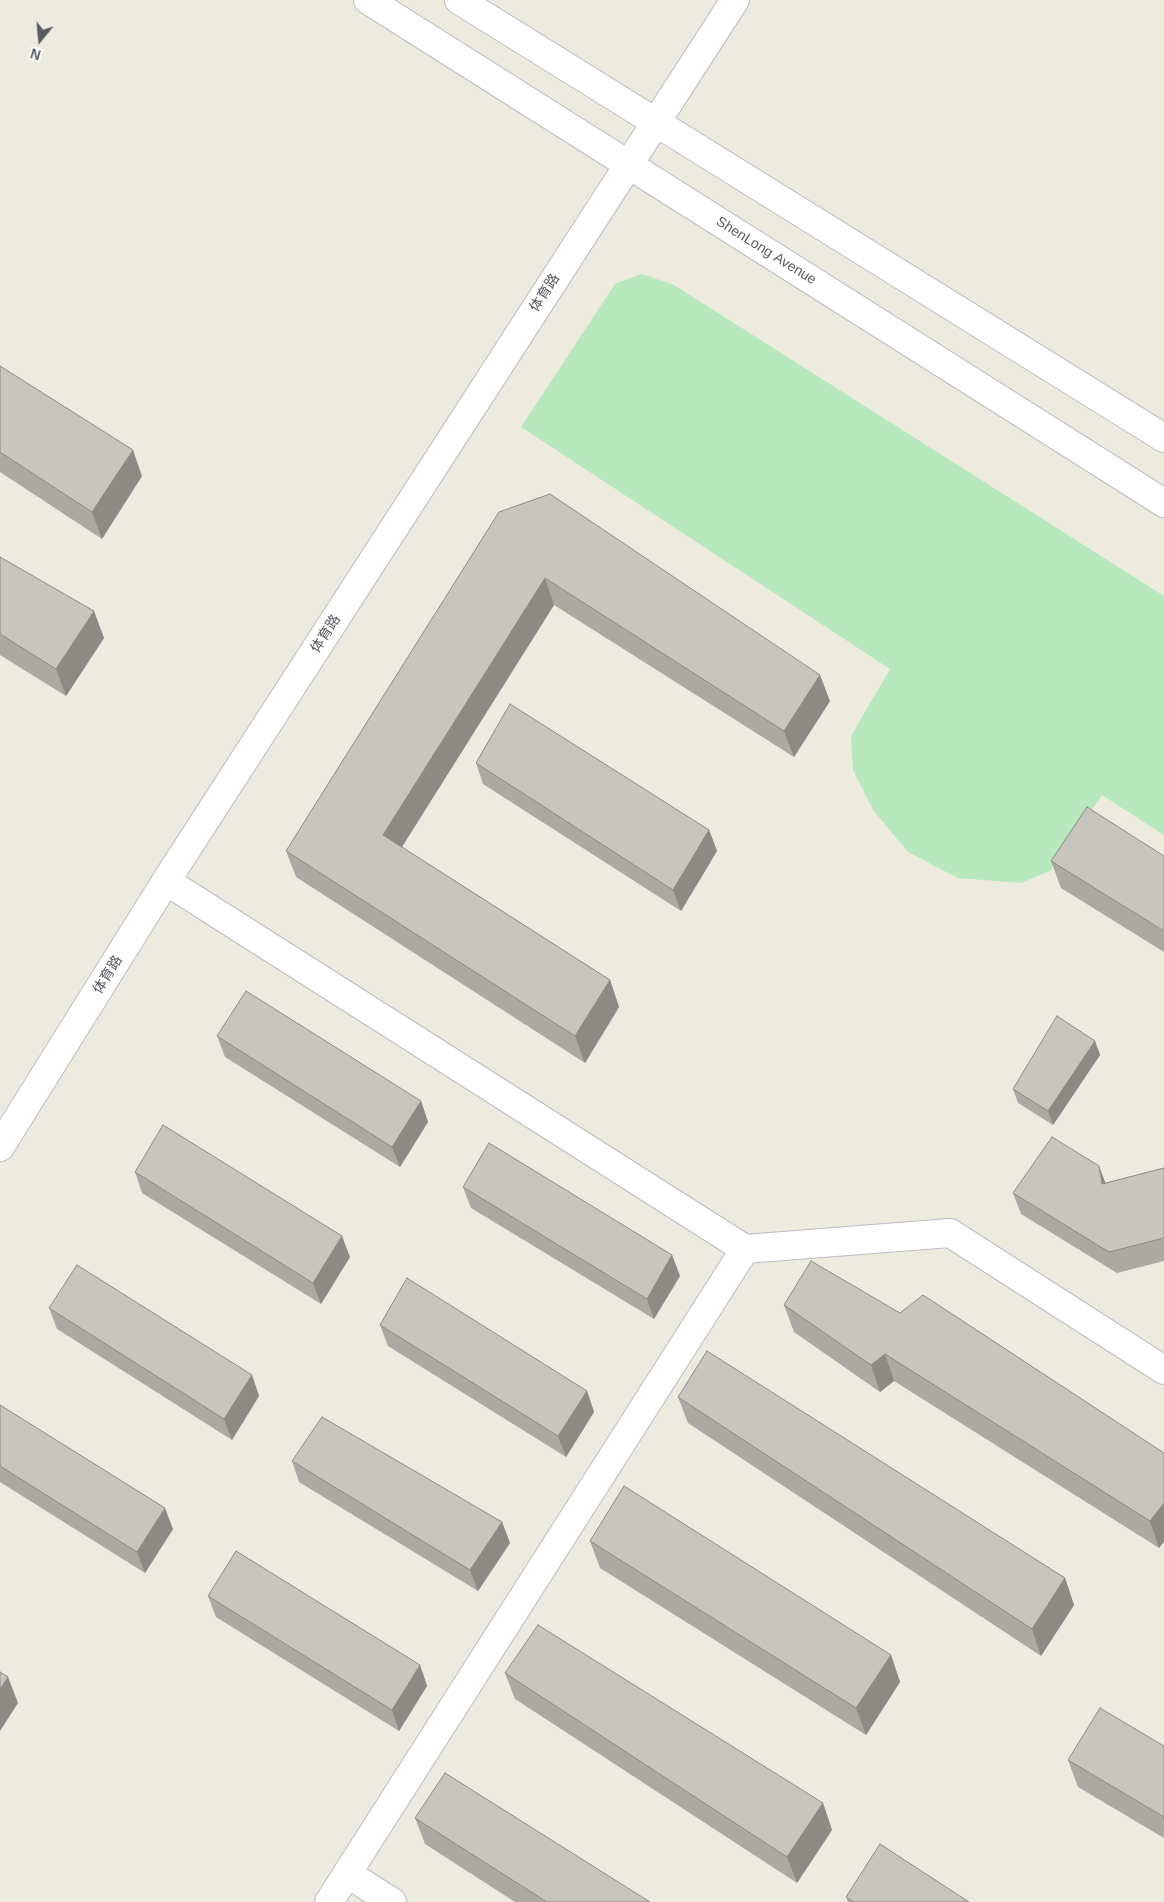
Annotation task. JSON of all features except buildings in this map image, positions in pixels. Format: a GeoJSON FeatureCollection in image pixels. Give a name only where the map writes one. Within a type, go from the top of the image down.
{"type":"FeatureCollection","features":[{"type":"Feature","properties":{"kind":"street","name":"ShenLong Avenue"},"geometry":{"type":"LineString","coordinates":[[368,0],[1164,503]]}},
{"type":"Feature","properties":{"kind":"street"},"geometry":{"type":"LineString","coordinates":[[459,0],[796,207],[1164,438]]}},
{"type":"Feature","properties":{"kind":"street","name":"体育路"},"geometry":{"type":"LineString","coordinates":[[0,1147],[166,881],[734,0]]}},
{"type":"Feature","properties":{"kind":"street"},"geometry":{"type":"LineString","coordinates":[[166,881],[745,1249],[950,1233],[1164,1370]]}},
{"type":"Feature","properties":{"kind":"street"},"geometry":{"type":"LineString","coordinates":[[329,1902],[745,1249]]}},
{"type":"Feature","properties":{"kind":"street"},"geometry":{"type":"LineString","coordinates":[[348,1874],[392,1902]]}},
{"type":"Feature","properties":{"kind":"green space"},"geometry":{"type":"Polygon","coordinates":[[[642,274],[674,285],[1164,596],[1164,835],[1102,795],[1050,871],[1021,883],[958,878],[908,852],[873,810],[853,770],[851,736],[890,669],[521,427],[615,284],[642,274]]]}}]}
